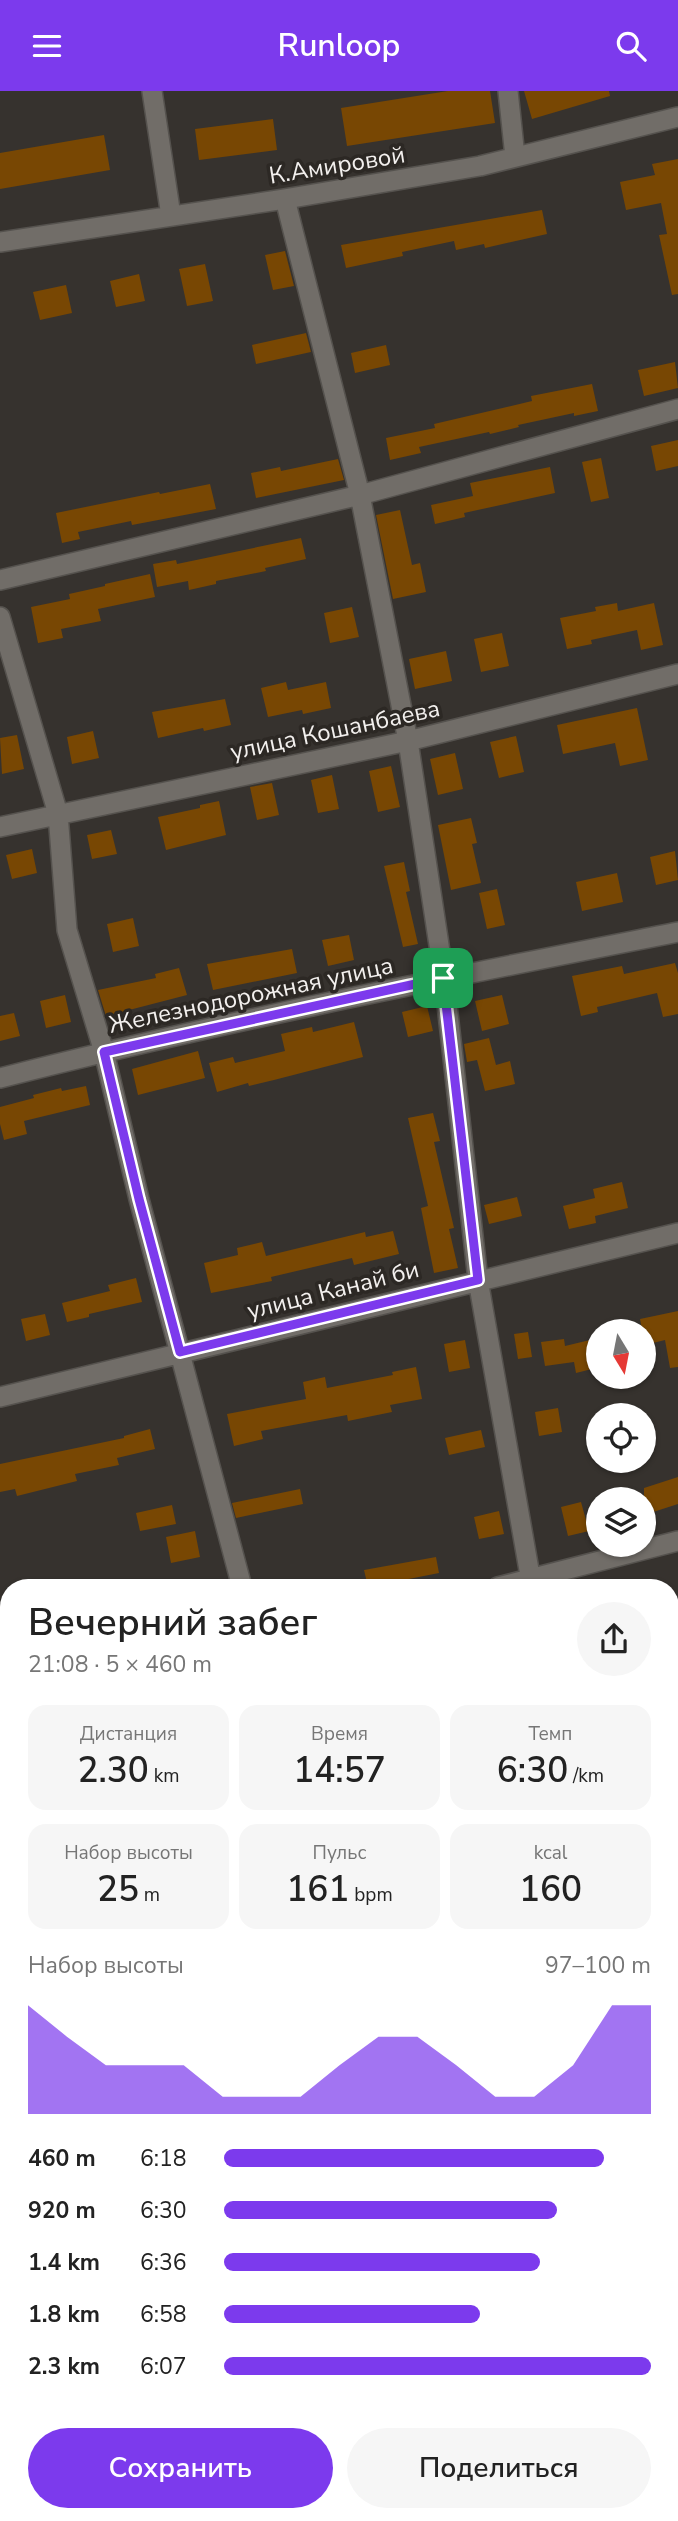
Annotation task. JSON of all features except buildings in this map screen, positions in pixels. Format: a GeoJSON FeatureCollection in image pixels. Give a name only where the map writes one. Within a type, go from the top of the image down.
{"type":"FeatureCollection","features":[{"type":"Feature","properties":{"kind":"street"},"geometry":{"type":"LineString","coordinates":[[152,91],[171,216]]}},
{"type":"Feature","properties":{"kind":"street"},"geometry":{"type":"LineString","coordinates":[[508,91],[515,157]]}},
{"type":"Feature","properties":{"kind":"street","name":"К.Амировой"},"geometry":{"type":"LineString","coordinates":[[0,242],[480,166],[678,117]]}},
{"type":"Feature","properties":{"kind":"street"},"geometry":{"type":"LineString","coordinates":[[285,199],[360,495],[408,741],[443,978],[478,1280],[530,1579]]}},
{"type":"Feature","properties":{"kind":"street"},"geometry":{"type":"LineString","coordinates":[[0,580],[360,495],[678,409]]}},
{"type":"Feature","properties":{"kind":"street"},"geometry":{"type":"LineString","coordinates":[[0,617],[58,814],[66,930],[104,1052],[139,1199],[240,1579]]}},
{"type":"Feature","properties":{"kind":"street","name":"улица Кошанбаева"},"geometry":{"type":"LineString","coordinates":[[0,827],[408,741],[678,674]]}},
{"type":"Feature","properties":{"kind":"street","name":"Железнодорожная улица"},"geometry":{"type":"LineString","coordinates":[[0,1078],[104,1052],[443,978],[678,932]]}},
{"type":"Feature","properties":{"kind":"street","name":"улица Канай би"},"geometry":{"type":"LineString","coordinates":[[0,1397],[678,1233]]}},
{"type":"Feature","properties":{"kind":"street"},"geometry":{"type":"LineString","coordinates":[[545,1579],[678,1541]]}},
{"type":"Feature","properties":{"kind":"route"},"geometry":{"type":"LineString","coordinates":[[443,978],[478,1280],[180,1352],[139,1199],[104,1052],[443,978]]}}]}
